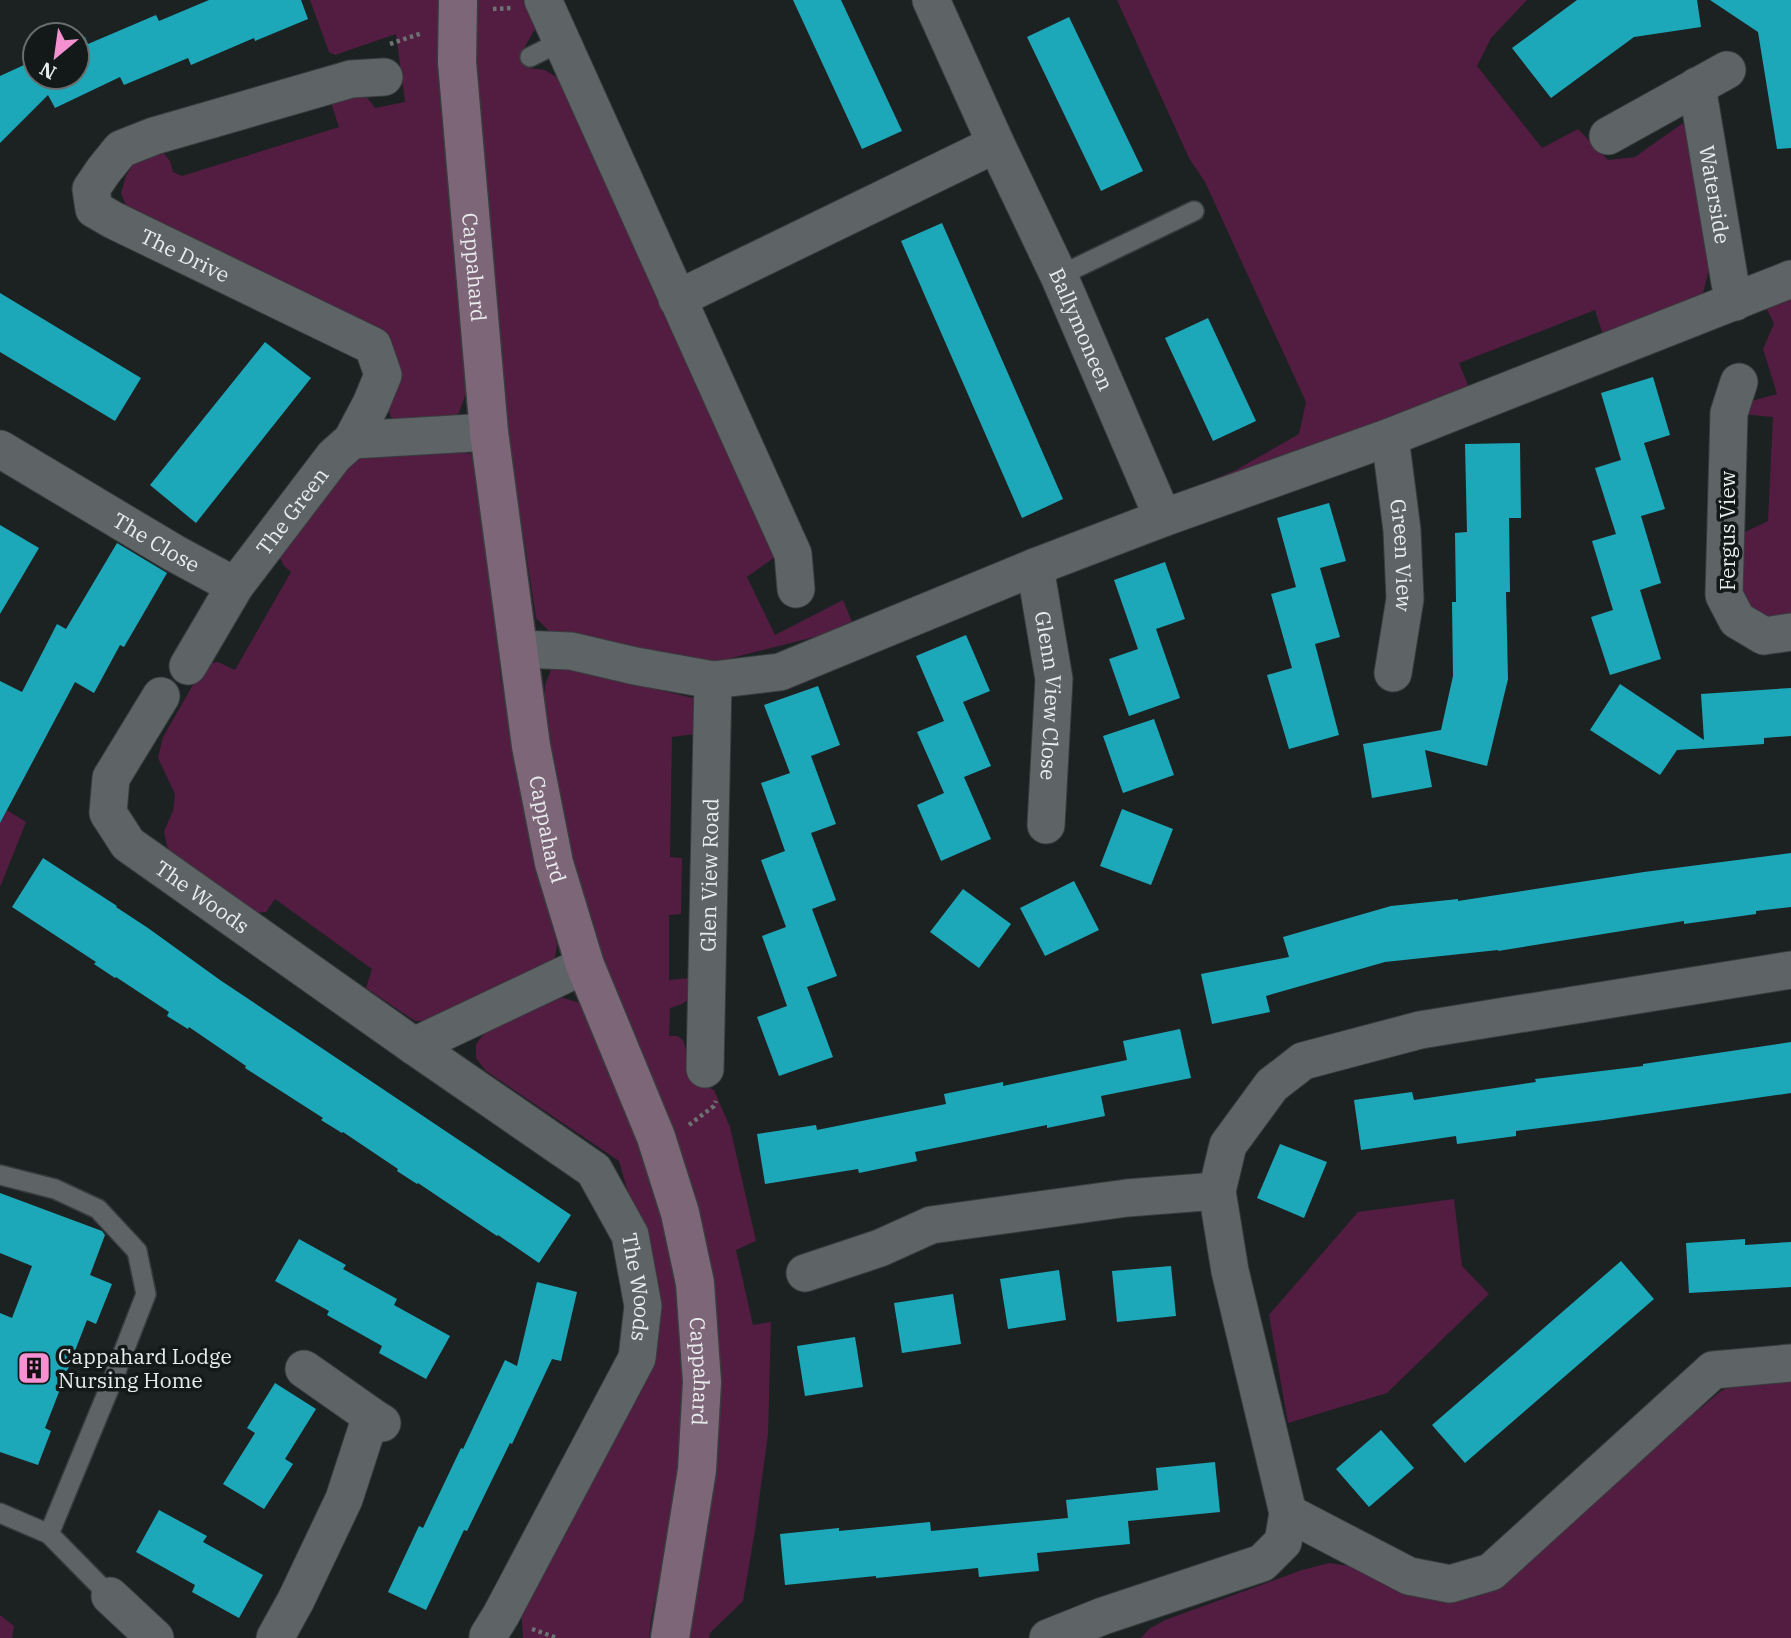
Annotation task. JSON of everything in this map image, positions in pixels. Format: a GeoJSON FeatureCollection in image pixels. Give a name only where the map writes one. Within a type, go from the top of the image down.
{"type":"FeatureCollection","features":[{"type":"Feature","properties":{"kind":"main road","name":"Cappahard"},"geometry":{"type":"LineString","coordinates":[[458,1],[457,62],[489,432],[531,746],[554,863],[585,965],[656,1137],[680,1213],[695,1283],[702,1382],[697,1470],[670,1638]]}},
{"type":"Feature","properties":{"kind":"street"},"geometry":{"type":"LineString","coordinates":[[544,0],[546,49],[677,299],[793,554],[796,589]]}},
{"type":"Feature","properties":{"kind":"street","name":"Ballymoneen"},"geometry":{"type":"LineString","coordinates":[[931,0],[1059,276],[1163,517]]}},
{"type":"Feature","properties":{"kind":"street","name":"The Drive"},"geometry":{"type":"LineString","coordinates":[[352,440],[383,374],[373,346],[113,220],[94,209],[91,189],[121,149],[154,136],[351,79],[384,77]]}},
{"type":"Feature","properties":{"kind":"street","name":"Waterside"},"geometry":{"type":"LineString","coordinates":[[1608,136],[1712,78],[1730,282],[1735,302]]}},
{"type":"Feature","properties":{"kind":"street"},"geometry":{"type":"LineString","coordinates":[[677,299],[996,144]]}},
{"type":"Feature","properties":{"kind":"street"},"geometry":{"type":"LineString","coordinates":[[519,649],[571,651],[713,680],[780,672],[1163,517],[1390,437],[1791,279]]}},
{"type":"Feature","properties":{"kind":"street","name":"Fergus View"},"geometry":{"type":"LineString","coordinates":[[1739,382],[1729,413],[1724,595],[1737,620],[1764,636],[1791,632]]}},
{"type":"Feature","properties":{"kind":"street"},"geometry":{"type":"LineString","coordinates":[[352,440],[489,432]]}},
{"type":"Feature","properties":{"kind":"street","name":"Green View"},"geometry":{"type":"LineString","coordinates":[[1390,437],[1402,530],[1405,599],[1393,673]]}},
{"type":"Feature","properties":{"kind":"street","name":"The Green"},"geometry":{"type":"LineString","coordinates":[[235,586],[334,456],[352,440]]}},
{"type":"Feature","properties":{"kind":"street","name":"The Close"},"geometry":{"type":"LineString","coordinates":[[0,449],[174,553],[235,586]]}},
{"type":"Feature","properties":{"kind":"street","name":"Glenn View Close"},"geometry":{"type":"LineString","coordinates":[[1035,567],[1054,679],[1046,825]]}},
{"type":"Feature","properties":{"kind":"street"},"geometry":{"type":"LineString","coordinates":[[188,666],[235,586]]}},
{"type":"Feature","properties":{"kind":"street","name":"Glen View Road"},"geometry":{"type":"LineString","coordinates":[[705,1069],[713,680]]}},
{"type":"Feature","properties":{"kind":"street","name":"The Woods"},"geometry":{"type":"LineString","coordinates":[[161,696],[111,778],[108,813],[128,844],[594,1170],[630,1235],[643,1306],[637,1357],[488,1636]]}},
{"type":"Feature","properties":{"kind":"street"},"geometry":{"type":"LineString","coordinates":[[414,1046],[585,965]]}},
{"type":"Feature","properties":{"kind":"street"},"geometry":{"type":"LineString","coordinates":[[1048,1638],[1104,1627],[1262,1563],[1283,1542],[1288,1513],[1230,1271],[1217,1191],[1228,1145],[1272,1085],[1303,1061],[1420,1030],[1791,970]]}},
{"type":"Feature","properties":{"kind":"street"},"geometry":{"type":"LineString","coordinates":[[805,1273],[880,1248],[931,1225],[1128,1198],[1217,1191]]}},
{"type":"Feature","properties":{"kind":"street"},"geometry":{"type":"LineString","coordinates":[[1288,1513],[1409,1576],[1450,1584],[1491,1572],[1713,1370],[1791,1363]]}},
{"type":"Feature","properties":{"kind":"street"},"geometry":{"type":"LineString","coordinates":[[275,1638],[344,1499],[377,1420],[304,1369]]}},
{"type":"Feature","properties":{"kind":"street"},"geometry":{"type":"LineString","coordinates":[[110,1596],[155,1638]]}},
{"type":"Feature","properties":{"kind":"lane"},"geometry":{"type":"LineString","coordinates":[[1059,276],[1194,211]]}},
{"type":"Feature","properties":{"kind":"lane"},"geometry":{"type":"LineString","coordinates":[[0,1175],[55,1189],[98,1209],[137,1251],[146,1294],[49,1534]]}},
{"type":"Feature","properties":{"kind":"lane"},"geometry":{"type":"LineString","coordinates":[[0,1513],[49,1534],[110,1596]]}},
{"type":"Feature","properties":{"kind":"path"},"geometry":{"type":"LineString","coordinates":[[458,1],[489,9],[510,8],[544,0]]}},
{"type":"Feature","properties":{"kind":"path"},"geometry":{"type":"LineString","coordinates":[[683,1116],[688,1126]]}},
{"type":"Feature","properties":{"kind":"shaded area"},"geometry":{"type":"Polygon","coordinates":[[[310,0],[441,0],[437,66],[466,393],[459,413],[441,423],[402,424],[391,417],[386,404],[396,378],[397,363],[387,337],[126,206],[121,193],[126,176],[136,159],[162,151],[170,161],[173,172],[182,176],[339,127],[332,106],[337,96],[363,92],[375,108],[405,102],[396,34],[335,55],[329,52],[310,0]]]}},
{"type":"Feature","properties":{"kind":"shaded area"},"geometry":{"type":"Polygon","coordinates":[[[474,0],[523,0],[535,29],[523,50],[528,68],[545,70],[558,78],[775,557],[747,577],[775,635],[843,600],[854,627],[716,662],[550,632],[536,618],[495,347],[477,107],[474,0]]]}},
{"type":"Feature","properties":{"kind":"shaded area"},"geometry":{"type":"Polygon","coordinates":[[[1117,0],[1527,0],[1491,38],[1477,66],[1542,148],[1578,129],[1608,160],[1635,157],[1683,123],[1690,141],[1710,266],[1702,297],[1604,338],[1595,310],[1459,363],[1470,390],[1206,489],[1205,483],[1236,470],[1299,434],[1306,402],[1205,182],[1189,158],[1117,0]]]}},
{"type":"Feature","properties":{"kind":"shaded area"},"geometry":{"type":"Polygon","coordinates":[[[1791,296],[1791,618],[1770,622],[1750,615],[1736,591],[1741,534],[1768,521],[1773,417],[1741,414],[1741,404],[1777,394],[1763,349],[1774,324],[1766,307],[1791,296]]]}},
{"type":"Feature","properties":{"kind":"shaded area"},"geometry":{"type":"Polygon","coordinates":[[[450,450],[471,454],[479,473],[501,681],[529,825],[557,945],[555,957],[547,969],[434,1021],[415,1021],[366,988],[372,969],[275,899],[266,912],[254,913],[173,856],[167,846],[164,831],[173,811],[175,794],[158,758],[163,737],[205,664],[218,662],[235,670],[291,572],[279,556],[356,457],[450,450]]]}},
{"type":"Feature","properties":{"kind":"shaded area"},"geometry":{"type":"Polygon","coordinates":[[[562,667],[693,698],[695,734],[672,737],[670,857],[682,858],[681,914],[669,915],[669,980],[690,978],[692,997],[670,1008],[669,1036],[677,1036],[683,1040],[696,1081],[714,1090],[730,1127],[756,1241],[736,1250],[753,1325],[771,1322],[768,1434],[743,1601],[710,1633],[709,1638],[686,1638],[715,1292],[695,1192],[595,946],[573,864],[544,713],[545,685],[551,670],[562,667]]]}},
{"type":"Feature","properties":{"kind":"shaded area"},"geometry":{"type":"Polygon","coordinates":[[[0,806],[26,822],[0,887],[0,806]]]}},
{"type":"Feature","properties":{"kind":"shaded area"},"geometry":{"type":"Polygon","coordinates":[[[557,996],[577,1002],[589,1013],[657,1190],[680,1293],[684,1377],[680,1477],[649,1638],[523,1638],[521,1609],[654,1342],[647,1260],[619,1161],[486,1071],[476,1058],[476,1044],[485,1033],[557,996]]]}},
{"type":"Feature","properties":{"kind":"shaded area"},"geometry":{"type":"Polygon","coordinates":[[[1454,1199],[1462,1266],[1489,1294],[1387,1393],[1288,1423],[1269,1315],[1358,1212],[1454,1199]]]}},
{"type":"Feature","properties":{"kind":"shaded area"},"geometry":{"type":"Polygon","coordinates":[[[1791,1377],[1791,1638],[1141,1638],[1149,1629],[1165,1620],[1302,1570],[1329,1563],[1488,1587],[1721,1391],[1743,1381],[1791,1377]]]}},
{"type":"Feature","properties":{"kind":"shaded area"},"geometry":{"type":"Polygon","coordinates":[[[0,1615],[14,1626],[12,1638],[0,1638],[0,1615]]]}},
{"type":"Feature","properties":{"kind":"building"},"geometry":{"type":"Polygon","coordinates":[[[209,0],[301,0],[308,19],[191,65],[188,58],[124,85],[120,77],[91,91],[91,43],[156,15],[159,21],[209,0]]]}},
{"type":"Feature","properties":{"kind":"building"},"geometry":{"type":"Polygon","coordinates":[[[793,0],[841,0],[902,131],[862,149],[793,0]]]}},
{"type":"Feature","properties":{"kind":"building"},"geometry":{"type":"Polygon","coordinates":[[[1577,0],[1697,0],[1701,27],[1634,37],[1551,98],[1512,48],[1577,0]]]}},
{"type":"Feature","properties":{"kind":"building"},"geometry":{"type":"Polygon","coordinates":[[[1710,0],[1791,0],[1791,148],[1777,149],[1758,32],[1710,0]]]}},
{"type":"Feature","properties":{"kind":"building"},"geometry":{"type":"Polygon","coordinates":[[[1069,17],[1143,171],[1101,191],[1027,37],[1069,17]]]}},
{"type":"Feature","properties":{"kind":"building"},"geometry":{"type":"Polygon","coordinates":[[[21,66],[21,91],[91,91],[55,108],[48,95],[0,143],[0,76],[21,66]]]}},
{"type":"Feature","properties":{"kind":"building"},"geometry":{"type":"Polygon","coordinates":[[[942,223],[1063,499],[1022,518],[901,241],[942,223]]]}},
{"type":"Feature","properties":{"kind":"building"},"geometry":{"type":"Polygon","coordinates":[[[0,293],[141,378],[115,421],[0,352],[0,293]]]}},
{"type":"Feature","properties":{"kind":"building"},"geometry":{"type":"Polygon","coordinates":[[[1208,318],[1256,421],[1213,441],[1165,338],[1208,318]]]}},
{"type":"Feature","properties":{"kind":"building"},"geometry":{"type":"Polygon","coordinates":[[[265,342],[311,378],[196,523],[150,485],[265,342]]]}},
{"type":"Feature","properties":{"kind":"building"},"geometry":{"type":"Polygon","coordinates":[[[1653,377],[1670,435],[1644,443],[1665,509],[1641,516],[1661,583],[1640,590],[1661,659],[1610,675],[1591,617],[1613,610],[1592,541],[1616,534],[1595,468],[1621,460],[1601,393],[1653,377]]]}},
{"type":"Feature","properties":{"kind":"building"},"geometry":{"type":"Polygon","coordinates":[[[1520,443],[1521,518],[1509,518],[1510,592],[1506,592],[1508,679],[1487,766],[1425,750],[1432,787],[1372,798],[1363,744],[1441,730],[1453,676],[1455,533],[1467,532],[1465,444],[1520,443]]]}},
{"type":"Feature","properties":{"kind":"building"},"geometry":{"type":"Polygon","coordinates":[[[1329,503],[1346,561],[1320,568],[1340,637],[1315,644],[1339,735],[1289,749],[1267,675],[1292,668],[1271,594],[1296,587],[1277,518],[1329,503]]]}},
{"type":"Feature","properties":{"kind":"building"},"geometry":{"type":"Polygon","coordinates":[[[0,525],[39,548],[0,614],[0,525]]]}},
{"type":"Feature","properties":{"kind":"building"},"geometry":{"type":"Polygon","coordinates":[[[117,543],[167,573],[124,647],[120,645],[94,693],[75,682],[0,823],[0,681],[22,692],[57,624],[66,629],[117,543]]]}},
{"type":"Feature","properties":{"kind":"building"},"geometry":{"type":"Polygon","coordinates":[[[1165,562],[1185,619],[1156,629],[1180,698],[1129,716],[1109,659],[1138,649],[1114,580],[1165,562]]]}},
{"type":"Feature","properties":{"kind":"building"},"geometry":{"type":"Polygon","coordinates":[[[966,635],[990,691],[963,702],[991,766],[964,777],[991,839],[941,861],[917,805],[944,793],[917,732],[944,721],[916,656],[966,635]]]}},
{"type":"Feature","properties":{"kind":"building"},"geometry":{"type":"Polygon","coordinates":[[[1620,684],[1704,740],[1701,694],[1791,688],[1791,736],[1764,738],[1764,744],[1677,750],[1660,775],[1590,730],[1620,684]]]}},
{"type":"Feature","properties":{"kind":"building"},"geometry":{"type":"Polygon","coordinates":[[[818,686],[840,745],[811,756],[836,824],[811,833],[836,900],[812,909],[837,976],[807,987],[833,1057],[779,1076],[757,1017],[787,1006],[762,936],[786,927],[761,860],[785,851],[761,783],[790,773],[764,705],[818,686]]]}},
{"type":"Feature","properties":{"kind":"building"},"geometry":{"type":"Polygon","coordinates":[[[1154,719],[1174,775],[1123,793],[1103,736],[1154,719]]]}},
{"type":"Feature","properties":{"kind":"building"},"geometry":{"type":"Polygon","coordinates":[[[1122,809],[1173,829],[1151,885],[1100,866],[1122,809]]]}},
{"type":"Feature","properties":{"kind":"building"},"geometry":{"type":"Polygon","coordinates":[[[1791,853],[1791,907],[1498,951],[1385,962],[1266,996],[1270,1012],[1212,1024],[1201,974],[1289,957],[1283,937],[1391,906],[1458,901],[1644,872],[1791,853]]]}},
{"type":"Feature","properties":{"kind":"building"},"geometry":{"type":"Polygon","coordinates":[[[43,858],[571,1215],[539,1263],[321,1120],[323,1118],[245,1068],[246,1066],[189,1027],[188,1029],[167,1016],[169,1012],[12,907],[43,858]]]}},
{"type":"Feature","properties":{"kind":"building"},"geometry":{"type":"Polygon","coordinates":[[[1074,881],[1099,930],[1045,956],[1020,908],[1074,881]]]}},
{"type":"Feature","properties":{"kind":"building"},"geometry":{"type":"Polygon","coordinates":[[[963,889],[1011,924],[979,968],[930,932],[963,889]]]}},
{"type":"Feature","properties":{"kind":"building"},"geometry":{"type":"Polygon","coordinates":[[[1180,1029],[1191,1078],[1101,1096],[1105,1116],[915,1152],[917,1161],[859,1173],[858,1169],[765,1184],[757,1134],[816,1125],[817,1130],[946,1104],[944,1094],[1003,1082],[1003,1086],[1127,1060],[1123,1041],[1180,1029]]]}},
{"type":"Feature","properties":{"kind":"building"},"geometry":{"type":"Polygon","coordinates":[[[1791,1042],[1791,1093],[1516,1131],[1516,1136],[1457,1144],[1456,1136],[1361,1150],[1354,1100],[1412,1092],[1414,1100],[1536,1082],[1535,1079],[1643,1066],[1791,1042]]]}},
{"type":"Feature","properties":{"kind":"building"},"geometry":{"type":"Polygon","coordinates":[[[1280,1144],[1327,1162],[1304,1218],[1257,1198],[1280,1144]]]}},
{"type":"Feature","properties":{"kind":"building","name":"Cappahard Lodge Nursing Home"},"geometry":{"type":"Polygon","coordinates":[[[0,1193],[102,1231],[105,1235],[90,1275],[112,1284],[96,1324],[87,1320],[45,1428],[51,1431],[38,1465],[0,1452],[0,1313],[12,1318],[32,1266],[0,1253],[0,1193]]]}},
{"type":"Feature","properties":{"kind":"building"},"geometry":{"type":"Polygon","coordinates":[[[299,1239],[346,1265],[343,1269],[397,1299],[394,1305],[450,1336],[426,1379],[379,1353],[382,1346],[327,1315],[329,1311],[275,1281],[299,1239]]]}},
{"type":"Feature","properties":{"kind":"building"},"geometry":{"type":"Polygon","coordinates":[[[1745,1239],[1745,1245],[1791,1242],[1791,1287],[1689,1293],[1686,1243],[1745,1239]]]}},
{"type":"Feature","properties":{"kind":"building"},"geometry":{"type":"Polygon","coordinates":[[[1621,1261],[1654,1299],[1465,1463],[1432,1425],[1621,1261]]]}},
{"type":"Feature","properties":{"kind":"building"},"geometry":{"type":"Polygon","coordinates":[[[1171,1266],[1176,1316],[1117,1322],[1112,1271],[1171,1266]]]}},
{"type":"Feature","properties":{"kind":"building"},"geometry":{"type":"Polygon","coordinates":[[[1059,1270],[1066,1320],[1008,1329],[1000,1279],[1059,1270]]]}},
{"type":"Feature","properties":{"kind":"building"},"geometry":{"type":"Polygon","coordinates":[[[537,1282],[577,1292],[561,1361],[552,1359],[512,1444],[510,1443],[467,1531],[464,1530],[426,1610],[388,1592],[419,1526],[423,1528],[461,1448],[463,1449],[505,1360],[517,1366],[537,1282]]]}},
{"type":"Feature","properties":{"kind":"building"},"geometry":{"type":"Polygon","coordinates":[[[953,1294],[961,1344],[902,1353],[894,1303],[953,1294]]]}},
{"type":"Feature","properties":{"kind":"building"},"geometry":{"type":"Polygon","coordinates":[[[855,1337],[863,1387],[805,1396],[797,1346],[855,1337]]]}},
{"type":"Feature","properties":{"kind":"building"},"geometry":{"type":"Polygon","coordinates":[[[275,1383],[316,1409],[285,1459],[293,1464],[264,1509],[223,1484],[255,1433],[247,1428],[275,1383]]]}},
{"type":"Feature","properties":{"kind":"building"},"geometry":{"type":"Polygon","coordinates":[[[1381,1430],[1414,1468],[1369,1507],[1336,1469],[1381,1430]]]}},
{"type":"Feature","properties":{"kind":"building"},"geometry":{"type":"Polygon","coordinates":[[[1215,1462],[1220,1512],[1128,1521],[1130,1544],[1037,1553],[1039,1571],[979,1577],[978,1568],[785,1585],[780,1534],[930,1522],[931,1531],[1068,1518],[1066,1500],[1158,1490],[1156,1468],[1215,1462]]]}},
{"type":"Feature","properties":{"kind":"building"},"geometry":{"type":"Polygon","coordinates":[[[159,1510],[207,1536],[203,1542],[263,1575],[239,1618],[192,1592],[195,1585],[136,1552],[159,1510]]]}},
{"type":"Feature","properties":{"kind":"place","name":"Cappahard Lodge Nursing Home"},"geometry":{"type":"Point","coordinates":[34,1368]}}]}
